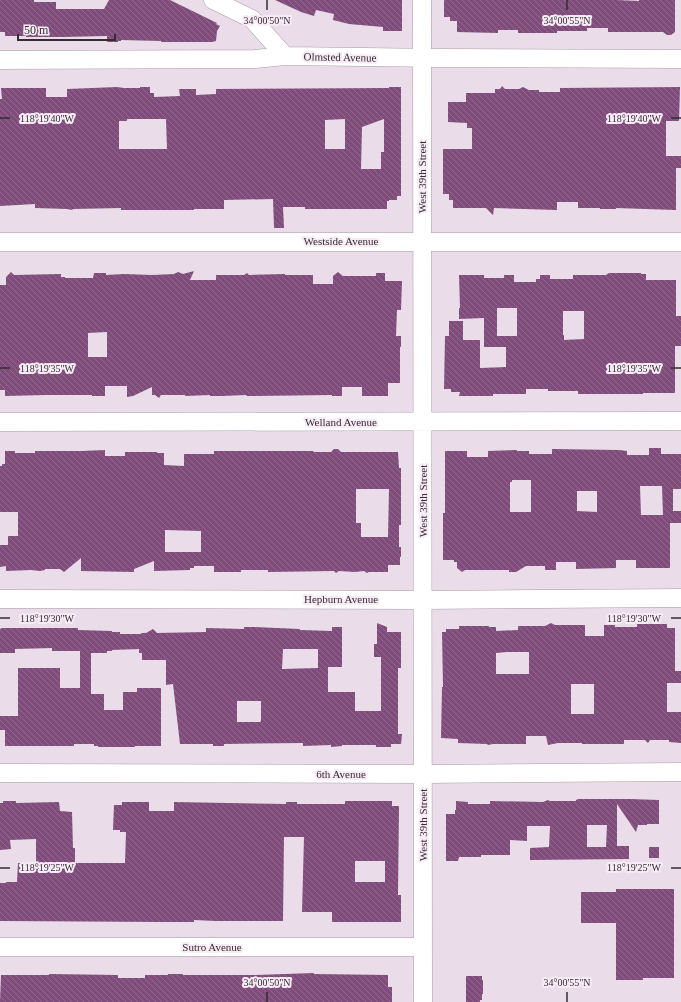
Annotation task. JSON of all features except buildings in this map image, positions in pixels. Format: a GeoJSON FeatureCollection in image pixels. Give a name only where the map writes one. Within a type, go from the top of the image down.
{"type":"FeatureCollection","features":[{"type":"Feature","properties":{"kind":"street"},"geometry":{"type":"LineString","coordinates":[[213,0],[252,19],[285,56]]}},
{"type":"Feature","properties":{"kind":"street","name":"West 39th Street"},"geometry":{"type":"LineString","coordinates":[[422,0],[423,1002]]}},
{"type":"Feature","properties":{"kind":"street","name":"Olmsted Avenue"},"geometry":{"type":"LineString","coordinates":[[0,60],[254,59],[285,56],[681,59]]}},
{"type":"Feature","properties":{"kind":"street","name":"Westside Avenue"},"geometry":{"type":"LineString","coordinates":[[0,242],[681,242]]}},
{"type":"Feature","properties":{"kind":"street","name":"Welland Avenue"},"geometry":{"type":"LineString","coordinates":[[0,422],[681,421]]}},
{"type":"Feature","properties":{"kind":"street","name":"Hepburn Avenue"},"geometry":{"type":"LineString","coordinates":[[0,599],[423,600],[681,598]]}},
{"type":"Feature","properties":{"kind":"street","name":"6th Avenue"},"geometry":{"type":"LineString","coordinates":[[0,773],[423,774],[681,772]]}},
{"type":"Feature","properties":{"kind":"street","name":"Sutro Avenue"},"geometry":{"type":"LineString","coordinates":[[0,947],[423,947]]}}]}
